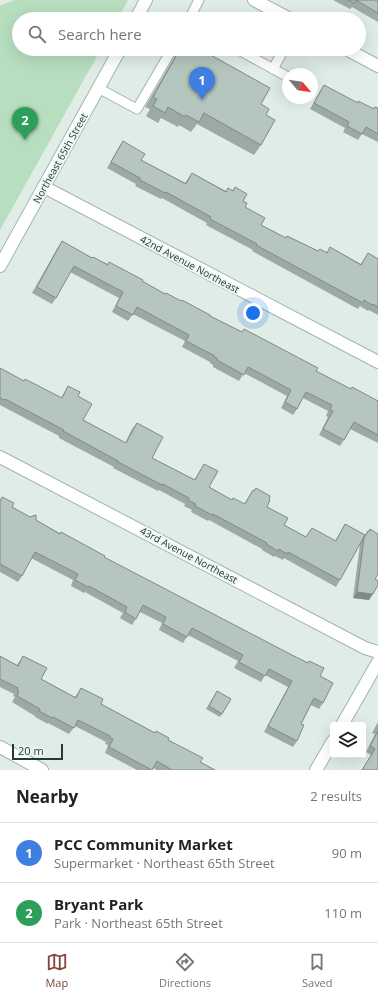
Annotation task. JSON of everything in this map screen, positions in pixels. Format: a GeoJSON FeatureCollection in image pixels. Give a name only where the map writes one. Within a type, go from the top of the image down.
{"type":"FeatureCollection","features":[{"type":"Feature","properties":{"kind":"street"},"geometry":{"type":"LineString","coordinates":[[140,12],[146,0]]}},
{"type":"Feature","properties":{"kind":"street"},"geometry":{"type":"LineString","coordinates":[[254,0],[277,12]]}},
{"type":"Feature","properties":{"kind":"street","name":"Northeast 65th Street"},"geometry":{"type":"LineString","coordinates":[[0,266],[116,56]]}},
{"type":"Feature","properties":{"kind":"street"},"geometry":{"type":"LineString","coordinates":[[359,56],[378,66]]}},
{"type":"Feature","properties":{"kind":"street","name":"42nd Avenue Northeast"},"geometry":{"type":"LineString","coordinates":[[44,187],[378,362]]}},
{"type":"Feature","properties":{"kind":"street","name":"43rd Avenue Northeast"},"geometry":{"type":"LineString","coordinates":[[0,457],[365,648],[378,652]]}},
{"type":"Feature","properties":{"kind":"street"},"geometry":{"type":"LineString","coordinates":[[344,722],[378,662]]}},
{"type":"Feature","properties":{"kind":"street"},"geometry":{"type":"LineString","coordinates":[[316,770],[330,746]]}},
{"type":"Feature","properties":{"kind":"street"},"geometry":{"type":"LineString","coordinates":[[0,748],[42,770]]}},
{"type":"Feature","properties":{"kind":"lane"},"geometry":{"type":"LineString","coordinates":[[193,12],[200,0]]}},
{"type":"Feature","properties":{"kind":"lane"},"geometry":{"type":"LineString","coordinates":[[98,88],[137,110],[168,56]]}},
{"type":"Feature","properties":{"kind":"lane"},"geometry":{"type":"LineString","coordinates":[[250,56],[282,74]]}},
{"type":"Feature","properties":{"kind":"lane"},"geometry":{"type":"LineString","coordinates":[[273,69],[280,56]]}},
{"type":"Feature","properties":{"kind":"green space"},"geometry":{"type":"Polygon","coordinates":[[[14,0],[128,0],[122,12],[12,12],[12,56],[97,56],[0,230],[0,6],[14,0]]]}},
{"type":"Feature","properties":{"kind":"building"},"geometry":{"type":"Polygon","coordinates":[[[348,0],[356,0],[354,3],[348,0]]]}},
{"type":"Feature","properties":{"kind":"building"},"geometry":{"type":"Polygon","coordinates":[[[356,0],[378,0],[378,13],[356,0]]]}},
{"type":"Feature","properties":{"kind":"building"},"geometry":{"type":"Polygon","coordinates":[[[176,56],[213,56],[270,88],[261,104],[269,109],[266,115],[275,120],[261,145],[204,113],[199,122],[186,115],[185,117],[168,107],[165,113],[153,106],[157,99],[153,97],[176,56]]]}},
{"type":"Feature","properties":{"kind":"building"},"geometry":{"type":"Polygon","coordinates":[[[324,85],[358,103],[358,101],[374,109],[375,107],[378,108],[378,134],[366,127],[362,134],[347,126],[349,122],[316,104],[318,104],[318,96],[324,85]]]}},
{"type":"Feature","properties":{"kind":"building"},"geometry":{"type":"Polygon","coordinates":[[[123,141],[145,154],[141,160],[186,184],[192,173],[226,192],[228,188],[233,191],[235,187],[247,194],[243,201],[247,203],[245,207],[265,218],[261,225],[286,238],[287,236],[318,251],[320,249],[327,253],[330,247],[361,265],[368,253],[378,259],[378,307],[364,300],[363,303],[256,245],[257,244],[210,219],[211,217],[166,192],[165,193],[140,180],[140,178],[111,162],[123,141]]]}},
{"type":"Feature","properties":{"kind":"building"},"geometry":{"type":"Polygon","coordinates":[[[62,241],[92,258],[93,257],[108,265],[109,262],[143,280],[142,281],[165,294],[166,293],[181,301],[182,300],[242,332],[244,329],[318,368],[316,371],[351,389],[352,387],[378,401],[378,435],[354,422],[344,440],[323,429],[333,411],[330,410],[332,405],[306,392],[297,409],[285,402],[291,390],[248,367],[244,375],[217,360],[218,359],[214,357],[215,356],[186,341],[189,335],[137,307],[133,315],[116,306],[123,292],[74,266],[56,298],[37,287],[62,241]]]}},
{"type":"Feature","properties":{"kind":"building"},"geometry":{"type":"Polygon","coordinates":[[[0,368],[24,381],[25,379],[62,398],[68,386],[80,392],[78,396],[92,404],[83,420],[126,443],[137,423],[163,437],[152,458],[195,480],[204,464],[218,471],[209,487],[232,500],[233,498],[245,504],[253,490],[254,491],[256,488],[270,496],[267,507],[288,518],[284,525],[306,537],[312,528],[336,541],[345,524],[365,535],[340,580],[288,552],[287,554],[279,549],[278,551],[266,544],[267,543],[195,506],[196,504],[188,500],[189,498],[118,462],[63,431],[64,430],[5,399],[0,398],[0,368]]]}},
{"type":"Feature","properties":{"kind":"building"},"geometry":{"type":"Polygon","coordinates":[[[2,497],[14,503],[12,507],[30,517],[36,515],[36,520],[60,534],[61,532],[105,556],[104,557],[292,655],[308,663],[309,661],[324,668],[320,676],[333,683],[323,703],[314,698],[301,724],[304,725],[297,741],[268,726],[292,681],[269,669],[265,676],[239,662],[243,655],[192,628],[187,637],[163,624],[166,617],[143,605],[136,619],[125,612],[127,607],[75,580],[78,574],[35,552],[22,576],[0,564],[0,501],[2,497]]]}},
{"type":"Feature","properties":{"kind":"building"},"geometry":{"type":"Polygon","coordinates":[[[370,529],[378,534],[378,574],[375,579],[378,581],[378,585],[373,594],[357,592],[364,538],[370,529]]]}},
{"type":"Feature","properties":{"kind":"building"},"geometry":{"type":"Polygon","coordinates":[[[0,656],[18,666],[23,656],[47,668],[41,679],[76,698],[81,688],[103,699],[101,704],[155,733],[156,731],[169,738],[168,740],[203,758],[200,762],[215,770],[172,770],[157,761],[152,770],[109,747],[113,739],[110,738],[110,736],[78,720],[74,728],[53,717],[52,718],[39,711],[40,709],[17,696],[19,691],[17,690],[18,688],[0,679],[0,656]]]}},
{"type":"Feature","properties":{"kind":"building"},"geometry":{"type":"Polygon","coordinates":[[[217,691],[231,699],[222,714],[209,706],[217,691]]]}},
{"type":"Feature","properties":{"kind":"building"},"geometry":{"type":"Polygon","coordinates":[[[378,731],[378,770],[362,770],[375,749],[370,746],[378,731]]]}},
{"type":"Feature","properties":{"kind":"place","name":"PCC Community Market"},"geometry":{"type":"Point","coordinates":[202,100]}},
{"type":"Feature","properties":{"kind":"place","name":"Bryant Park"},"geometry":{"type":"Point","coordinates":[25,140]}}]}
